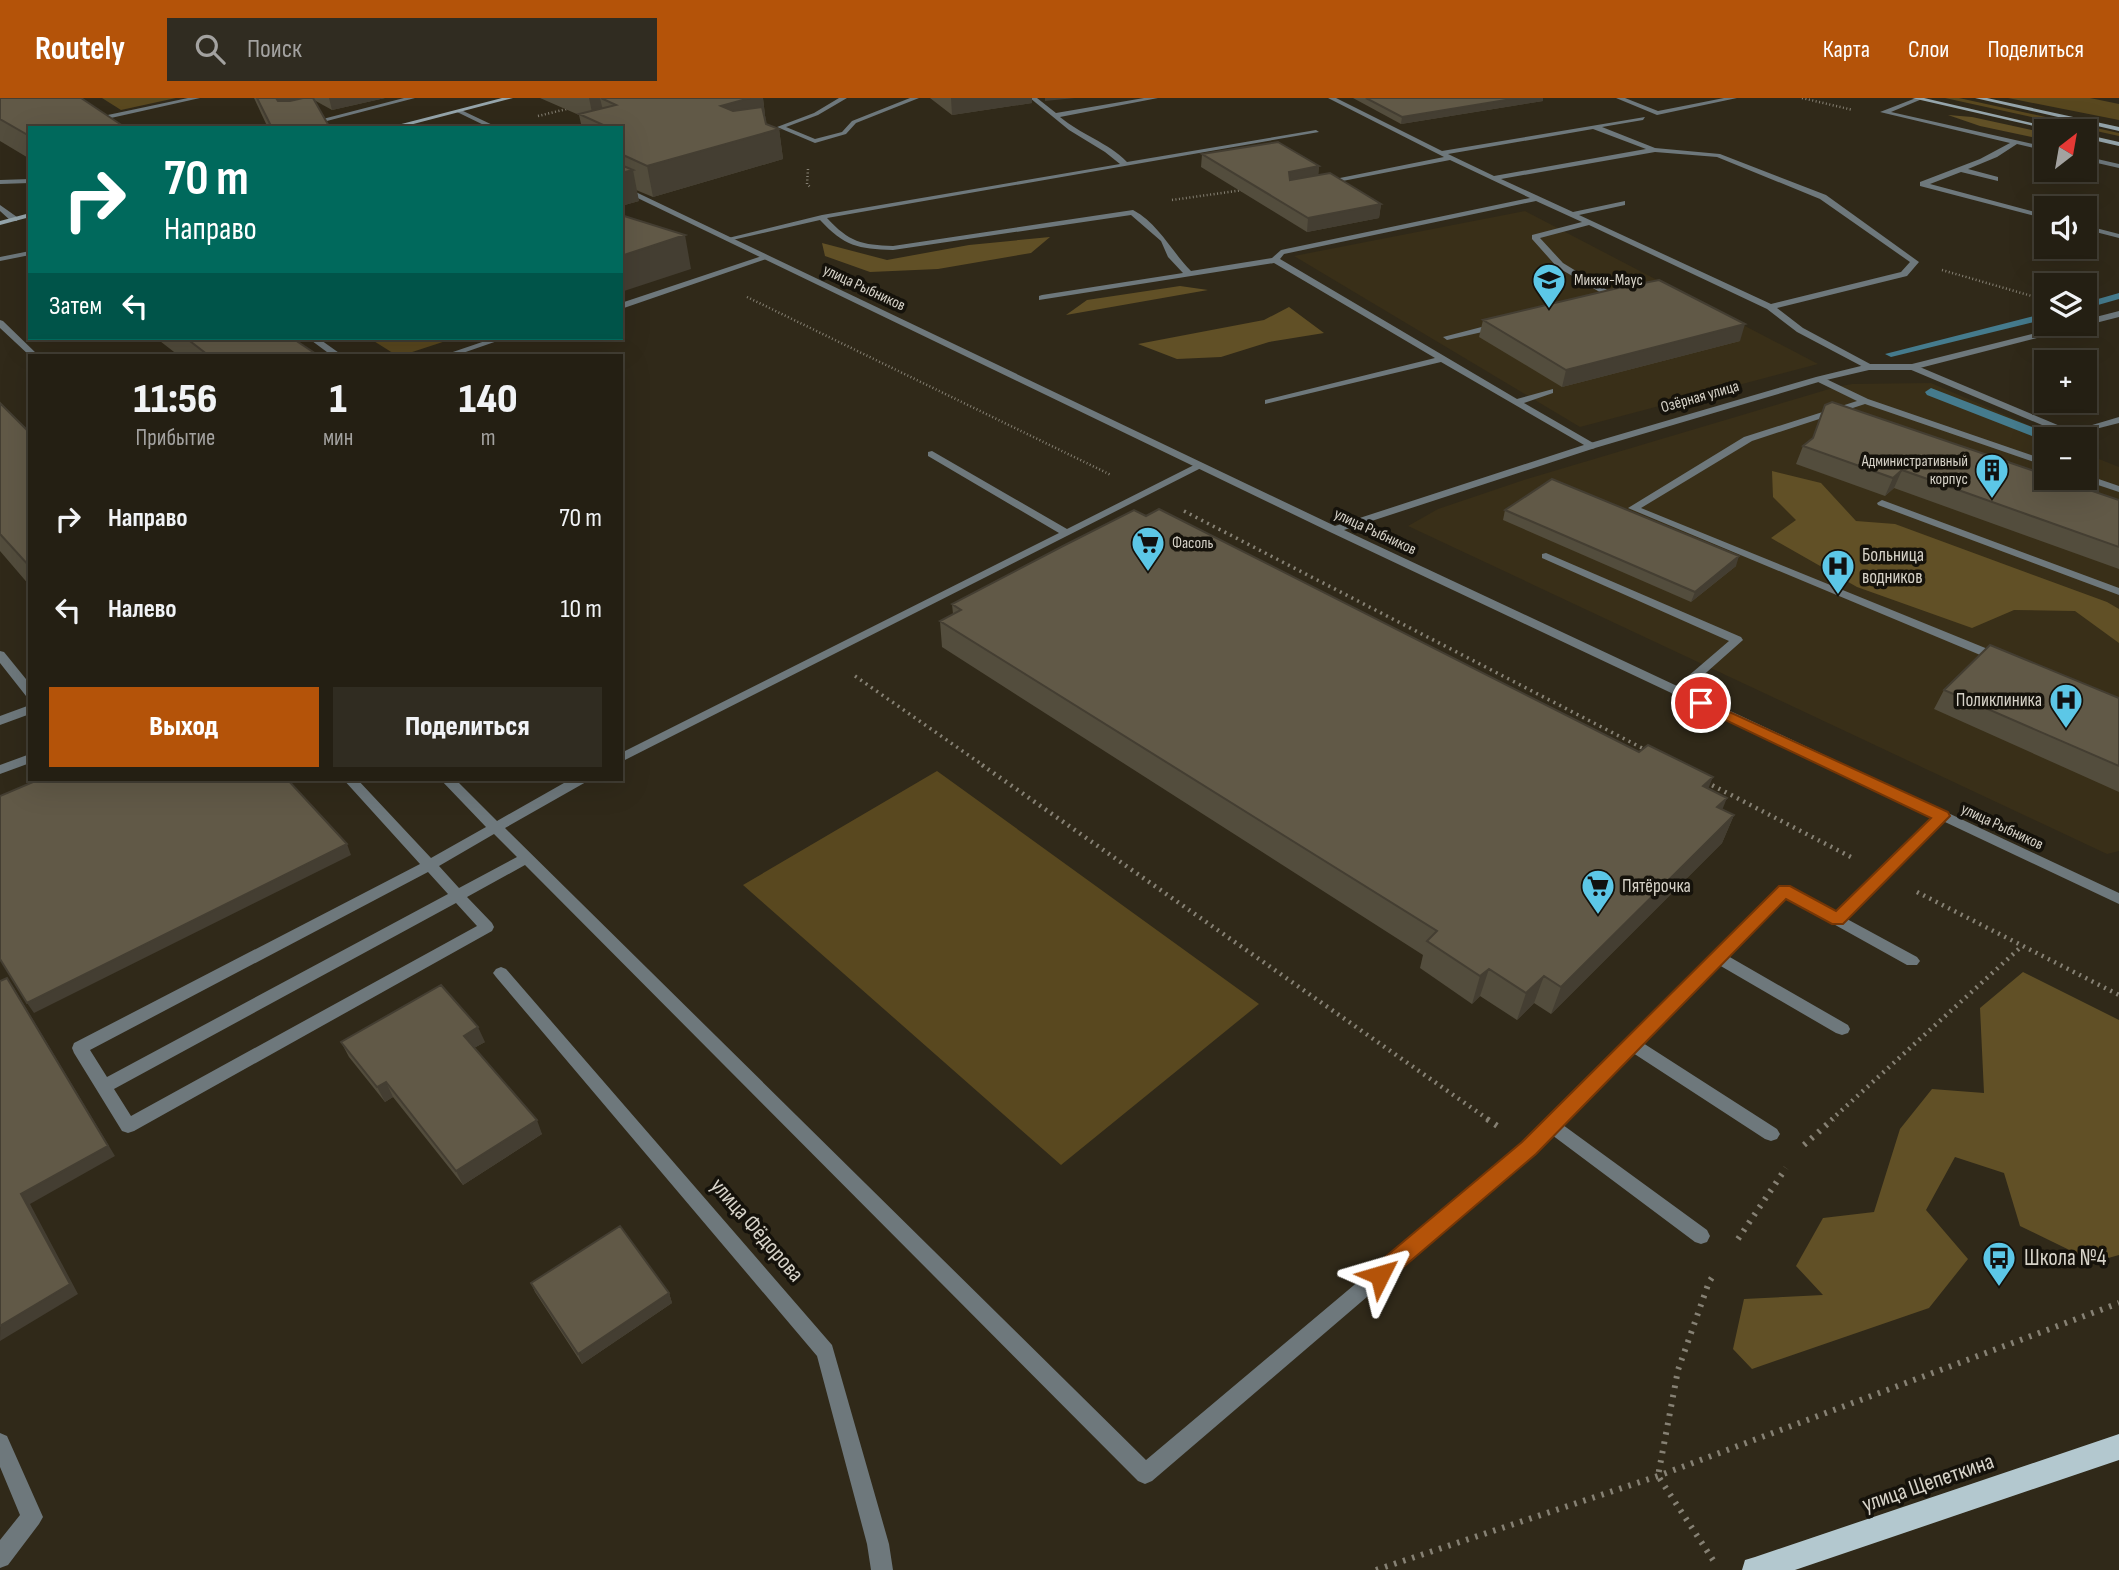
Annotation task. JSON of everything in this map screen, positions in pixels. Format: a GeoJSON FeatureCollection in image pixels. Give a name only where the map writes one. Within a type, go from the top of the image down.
{"type":"FeatureCollection","features":[{"type":"Feature","properties":{"kind":"main road"},"geometry":{"type":"LineString","coordinates":[[397,126],[510,98]]}},
{"type":"Feature","properties":{"kind":"main road"},"geometry":{"type":"LineString","coordinates":[[1978,98],[2119,129]]}},
{"type":"Feature","properties":{"kind":"main road"},"geometry":{"type":"LineString","coordinates":[[1917,99],[2034,124]]}},
{"type":"Feature","properties":{"kind":"main road"},"geometry":{"type":"LineString","coordinates":[[2097,139],[2119,144]]}},
{"type":"Feature","properties":{"kind":"main road"},"geometry":{"type":"LineString","coordinates":[[0,223],[28,216]]}},
{"type":"Feature","properties":{"kind":"main road","name":"улица Щепеткина"},"geometry":{"type":"LineString","coordinates":[[1755,1570],[2119,1447]]}},
{"type":"Feature","properties":{"kind":"street"},"geometry":{"type":"LineString","coordinates":[[70,98],[102,118],[197,98]]}},
{"type":"Feature","properties":{"kind":"street"},"geometry":{"type":"LineString","coordinates":[[299,126],[411,98]]}},
{"type":"Feature","properties":{"kind":"street"},"geometry":{"type":"LineString","coordinates":[[844,98],[816,114],[780,127],[814,141],[844,134],[854,122],[916,98]]}},
{"type":"Feature","properties":{"kind":"street"},"geometry":{"type":"LineString","coordinates":[[1033,98],[1093,145],[1116,153],[1125,165]]}},
{"type":"Feature","properties":{"kind":"street"},"geometry":{"type":"LineString","coordinates":[[1058,115],[1155,98]]}},
{"type":"Feature","properties":{"kind":"street"},"geometry":{"type":"LineString","coordinates":[[1331,98],[1451,159],[1592,222],[1770,307],[1800,330],[1869,367]]}},
{"type":"Feature","properties":{"kind":"street"},"geometry":{"type":"LineString","coordinates":[[1622,99],[1633,98]]}},
{"type":"Feature","properties":{"kind":"street"},"geometry":{"type":"LineString","coordinates":[[1622,99],[1657,113],[1734,98]]}},
{"type":"Feature","properties":{"kind":"street"},"geometry":{"type":"LineString","coordinates":[[1917,99],[1879,114],[2034,146]]}},
{"type":"Feature","properties":{"kind":"street"},"geometry":{"type":"LineString","coordinates":[[458,111],[492,126]]}},
{"type":"Feature","properties":{"kind":"street"},"geometry":{"type":"LineString","coordinates":[[1440,153],[1643,118]]}},
{"type":"Feature","properties":{"kind":"street"},"geometry":{"type":"LineString","coordinates":[[1595,127],[1655,150]]}},
{"type":"Feature","properties":{"kind":"street"},"geometry":{"type":"LineString","coordinates":[[728,239],[822,216],[1316,132]]}},
{"type":"Feature","properties":{"kind":"street"},"geometry":{"type":"LineString","coordinates":[[2016,142],[1963,170],[1943,174],[1923,184],[2034,213]]}},
{"type":"Feature","properties":{"kind":"street"},"geometry":{"type":"LineString","coordinates":[[1493,178],[1655,150],[1718,155],[1823,197],[1915,262],[1903,274],[1770,307]]}},
{"type":"Feature","properties":{"kind":"street"},"geometry":{"type":"LineString","coordinates":[[1317,184],[1451,159]]}},
{"type":"Feature","properties":{"kind":"street"},"geometry":{"type":"LineString","coordinates":[[2097,161],[2119,166]]}},
{"type":"Feature","properties":{"kind":"street"},"geometry":{"type":"LineString","coordinates":[[1963,170],[1995,179]]}},
{"type":"Feature","properties":{"kind":"street"},"geometry":{"type":"LineString","coordinates":[[0,182],[28,181]]}},
{"type":"Feature","properties":{"kind":"street","name":"улица Рыбников"},"geometry":{"type":"LineString","coordinates":[[623,188],[1334,530],[2119,899]]}},
{"type":"Feature","properties":{"kind":"street"},"geometry":{"type":"LineString","coordinates":[[1275,260],[1281,252],[1538,198]]}},
{"type":"Feature","properties":{"kind":"street"},"geometry":{"type":"LineString","coordinates":[[1574,214],[1622,203]]}},
{"type":"Feature","properties":{"kind":"street"},"geometry":{"type":"LineString","coordinates":[[0,207],[14,219]]}},
{"type":"Feature","properties":{"kind":"street"},"geometry":{"type":"LineString","coordinates":[[822,216],[842,239],[862,247],[892,248],[1133,212],[1164,240],[1171,255],[1190,275]]}},
{"type":"Feature","properties":{"kind":"street"},"geometry":{"type":"LineString","coordinates":[[1592,222],[1535,237],[1560,265],[1618,299]]}},
{"type":"Feature","properties":{"kind":"street"},"geometry":{"type":"LineString","coordinates":[[2097,230],[2119,236]]}},
{"type":"Feature","properties":{"kind":"street"},"geometry":{"type":"LineString","coordinates":[[0,259],[28,253]]}},
{"type":"Feature","properties":{"kind":"street"},"geometry":{"type":"LineString","coordinates":[[623,305],[765,258]]}},
{"type":"Feature","properties":{"kind":"street"},"geometry":{"type":"LineString","coordinates":[[1042,298],[1275,260],[1591,446]]}},
{"type":"Feature","properties":{"kind":"street"},"geometry":{"type":"LineString","coordinates":[[1605,302],[1629,296]]}},
{"type":"Feature","properties":{"kind":"street","name":"Озёрная улица"},"geometry":{"type":"LineString","coordinates":[[2097,319],[2119,314]]}},
{"type":"Feature","properties":{"kind":"street"},"geometry":{"type":"LineString","coordinates":[[0,323],[33,354]]}},
{"type":"Feature","properties":{"kind":"street"},"geometry":{"type":"LineString","coordinates":[[1447,337],[1513,323]]}},
{"type":"Feature","properties":{"kind":"street","name":"Озёрная улица"},"geometry":{"type":"LineString","coordinates":[[1334,530],[1591,446],[1819,379],[1869,367],[1912,367],[2034,335]]}},
{"type":"Feature","properties":{"kind":"street"},"geometry":{"type":"LineString","coordinates":[[315,340],[336,354]]}},
{"type":"Feature","properties":{"kind":"street"},"geometry":{"type":"LineString","coordinates":[[452,354],[496,340]]}},
{"type":"Feature","properties":{"kind":"street"},"geometry":{"type":"LineString","coordinates":[[1268,402],[1441,359]]}},
{"type":"Feature","properties":{"kind":"street"},"geometry":{"type":"LineString","coordinates":[[1912,367],[2071,434],[2119,420]]}},
{"type":"Feature","properties":{"kind":"street"},"geometry":{"type":"LineString","coordinates":[[1819,379],[1865,401],[2034,459]]}},
{"type":"Feature","properties":{"kind":"street"},"geometry":{"type":"LineString","coordinates":[[1516,402],[1550,391]]}},
{"type":"Feature","properties":{"kind":"street"},"geometry":{"type":"LineString","coordinates":[[1865,401],[1748,439],[1633,509],[2017,665]]}},
{"type":"Feature","properties":{"kind":"street"},"geometry":{"type":"LineString","coordinates":[[932,454],[1068,533]]}},
{"type":"Feature","properties":{"kind":"street"},"geometry":{"type":"LineString","coordinates":[[623,757],[1200,466]]}},
{"type":"Feature","properties":{"kind":"street"},"geometry":{"type":"LineString","coordinates":[[2097,481],[2119,489]]}},
{"type":"Feature","properties":{"kind":"street"},"geometry":{"type":"LineString","coordinates":[[1882,503],[2119,592]]}},
{"type":"Feature","properties":{"kind":"street"},"geometry":{"type":"LineString","coordinates":[[1546,555],[1737,640],[1677,692]]}},
{"type":"Feature","properties":{"kind":"street"},"geometry":{"type":"LineString","coordinates":[[0,655],[28,690]]}},
{"type":"Feature","properties":{"kind":"street"},"geometry":{"type":"LineString","coordinates":[[0,720],[28,710]]}},
{"type":"Feature","properties":{"kind":"street"},"geometry":{"type":"LineString","coordinates":[[0,770],[28,759]]}},
{"type":"Feature","properties":{"kind":"street"},"geometry":{"type":"LineString","coordinates":[[351,781],[428,866],[487,927],[128,1126],[80,1048],[428,866],[576,781]]}},
{"type":"Feature","properties":{"kind":"street"},"geometry":{"type":"LineString","coordinates":[[449,781],[493,828],[1145,1474],[1529,1148],[1784,890],[1912,961]]}},
{"type":"Feature","properties":{"kind":"street"},"geometry":{"type":"LineString","coordinates":[[1838,920],[1942,816]]}},
{"type":"Feature","properties":{"kind":"street"},"geometry":{"type":"LineString","coordinates":[[103,1087],[525,859]]}},
{"type":"Feature","properties":{"kind":"street"},"geometry":{"type":"LineString","coordinates":[[1718,957],[1842,1029]]}},
{"type":"Feature","properties":{"kind":"street","name":"улица Фёдорова"},"geometry":{"type":"LineString","coordinates":[[501,973],[825,1351],[878,1544],[882,1570]]}},
{"type":"Feature","properties":{"kind":"street"},"geometry":{"type":"LineString","coordinates":[[1632,1044],[1771,1134]]}},
{"type":"Feature","properties":{"kind":"street"},"geometry":{"type":"LineString","coordinates":[[1552,1125],[1701,1236]]}},
{"type":"Feature","properties":{"kind":"street"},"geometry":{"type":"LineString","coordinates":[[0,1443],[32,1517],[0,1557]]}},
{"type":"Feature","properties":{"kind":"path"},"geometry":{"type":"LineString","coordinates":[[498,126],[574,107],[567,102]]}},
{"type":"Feature","properties":{"kind":"path"},"geometry":{"type":"LineString","coordinates":[[808,167],[807,184],[835,214]]}},
{"type":"Feature","properties":{"kind":"path"},"geometry":{"type":"LineString","coordinates":[[1167,201],[1246,189]]}},
{"type":"Feature","properties":{"kind":"path"},"geometry":{"type":"LineString","coordinates":[[1915,262],[2034,297]]}},
{"type":"Feature","properties":{"kind":"path"},"geometry":{"type":"LineString","coordinates":[[708,278],[1147,492],[1651,753]]}},
{"type":"Feature","properties":{"kind":"path"},"geometry":{"type":"LineString","coordinates":[[826,655],[1529,1148]]}},
{"type":"Feature","properties":{"kind":"path"},"geometry":{"type":"LineString","coordinates":[[1700,778],[2119,995]]}},
{"type":"Feature","properties":{"kind":"path"},"geometry":{"type":"LineString","coordinates":[[1797,1152],[2022,946]]}},
{"type":"Feature","properties":{"kind":"path"},"geometry":{"type":"LineString","coordinates":[[1731,1249],[1789,1163]]}},
{"type":"Feature","properties":{"kind":"path"},"geometry":{"type":"LineString","coordinates":[[1716,1271],[1709,1282],[1678,1370],[1658,1476],[1720,1570]]}},
{"type":"Feature","properties":{"kind":"path"},"geometry":{"type":"LineString","coordinates":[[1376,1570],[1658,1476],[2119,1303]]}},
{"type":"Feature","properties":{"kind":"shaded area"},"geometry":{"type":"Polygon","coordinates":[[[102,98],[176,98],[121,110],[102,98]]]}},
{"type":"Feature","properties":{"kind":"shaded area"},"geometry":{"type":"Polygon","coordinates":[[[1945,98],[1959,98],[2055,119],[2041,119],[1945,98]]]}},
{"type":"Feature","properties":{"kind":"shaded area"},"geometry":{"type":"Polygon","coordinates":[[[2008,98],[2090,98],[2119,104],[2119,120],[2008,98]]]}},
{"type":"Feature","properties":{"kind":"shaded area"},"geometry":{"type":"Polygon","coordinates":[[[1948,115],[1972,117],[2034,130],[2034,137],[1980,126],[1948,115]]]}},
{"type":"Feature","properties":{"kind":"shaded area"},"geometry":{"type":"Polygon","coordinates":[[[2097,128],[2119,133],[2119,136],[2097,131],[2097,128]]]}},
{"type":"Feature","properties":{"kind":"shaded area","name":"Микки-Маус"},"geometry":{"type":"Polygon","coordinates":[[[1525,211],[1818,364],[1580,427],[1294,256],[1525,211]]]}},
{"type":"Feature","properties":{"kind":"shaded area"},"geometry":{"type":"Polygon","coordinates":[[[1050,237],[1031,253],[938,269],[870,272],[825,256],[822,243],[887,260],[969,245],[1050,237]]]}},
{"type":"Feature","properties":{"kind":"shaded area"},"geometry":{"type":"Polygon","coordinates":[[[1180,286],[1208,290],[1066,315],[1087,300],[1180,286]]]}},
{"type":"Feature","properties":{"kind":"shaded area"},"geometry":{"type":"Polygon","coordinates":[[[1289,307],[1324,333],[1269,342],[1221,357],[1177,359],[1138,344],[1264,320],[1289,307]]]}},
{"type":"Feature","properties":{"kind":"shaded area"},"geometry":{"type":"Polygon","coordinates":[[[372,340],[449,340],[406,354],[394,354],[372,340]]]}},
{"type":"Feature","properties":{"kind":"shaded area","name":"Больница водников"},"geometry":{"type":"Polygon","coordinates":[[[1931,383],[2034,427],[2034,490],[2097,490],[2097,458],[2119,467],[2119,851],[2107,854],[1408,526],[1438,509],[1527,479],[1852,384],[1931,383]]]}},
{"type":"Feature","properties":{"kind":"shaded area"},"geometry":{"type":"Polygon","coordinates":[[[1772,471],[1821,483],[1856,521],[1895,524],[2107,602],[2119,609],[2119,643],[2075,611],[2014,610],[1972,628],[1857,587],[1771,538],[1796,520],[1773,497],[1772,471]]]}},
{"type":"Feature","properties":{"kind":"shaded area"},"geometry":{"type":"Polygon","coordinates":[[[937,771],[1259,1004],[1061,1165],[743,885],[937,771]]]}},
{"type":"Feature","properties":{"kind":"shaded area"},"geometry":{"type":"Polygon","coordinates":[[[2023,972],[2119,1020],[2119,1255],[2094,1262],[2020,1226],[2004,1173],[1955,1157],[1926,1210],[1968,1259],[1929,1308],[1752,1369],[1733,1349],[1744,1299],[1823,1295],[1796,1266],[1823,1218],[1874,1212],[1900,1129],[1932,1089],[1984,1093],[1980,1008],[2023,972]]]}},
{"type":"Feature","properties":{"kind":"building"},"geometry":{"type":"Polygon","coordinates":[[[0,98],[81,98],[120,124],[28,126],[26,134],[0,119],[0,98]]]}},
{"type":"Feature","properties":{"kind":"building"},"geometry":{"type":"Polygon","coordinates":[[[257,98],[290,101],[313,98],[329,126],[271,126],[257,98]]]}},
{"type":"Feature","properties":{"kind":"building"},"geometry":{"type":"Polygon","coordinates":[[[601,98],[750,98],[721,106],[733,111],[762,107],[766,124],[779,129],[647,166],[623,155],[623,126],[606,126],[579,114],[616,105],[601,98]]]}},
{"type":"Feature","properties":{"kind":"building"},"geometry":{"type":"Polygon","coordinates":[[[1366,98],[1518,98],[1402,117],[1366,98]]]}},
{"type":"Feature","properties":{"kind":"building"},"geometry":{"type":"Polygon","coordinates":[[[1278,142],[1319,166],[1289,172],[1290,180],[1330,173],[1381,204],[1308,218],[1202,154],[1278,142]]]}},
{"type":"Feature","properties":{"kind":"building"},"geometry":{"type":"Polygon","coordinates":[[[623,166],[633,170],[623,172],[623,166]]]}},
{"type":"Feature","properties":{"kind":"building"},"geometry":{"type":"Polygon","coordinates":[[[623,216],[685,235],[623,255],[623,216]]]}},
{"type":"Feature","properties":{"kind":"building"},"geometry":{"type":"Polygon","coordinates":[[[1659,280],[1745,324],[1566,370],[1483,320],[1618,288],[1659,280]]]}},
{"type":"Feature","properties":{"kind":"building"},"geometry":{"type":"Polygon","coordinates":[[[189,340],[295,340],[316,354],[207,354],[189,340]]]}},
{"type":"Feature","properties":{"kind":"building"},"geometry":{"type":"Polygon","coordinates":[[[1832,402],[2034,471],[2034,490],[2089,490],[2119,500],[2119,547],[1902,470],[1893,478],[1803,446],[1813,438],[1825,405],[1832,402]]]}},
{"type":"Feature","properties":{"kind":"building"},"geometry":{"type":"Polygon","coordinates":[[[0,403],[28,431],[28,565],[0,534],[0,403]]]}},
{"type":"Feature","properties":{"kind":"building"},"geometry":{"type":"Polygon","coordinates":[[[1552,479],[1739,556],[1695,592],[1505,510],[1552,479]]]}},
{"type":"Feature","properties":{"kind":"building"},"geometry":{"type":"Polygon","coordinates":[[[1159,509],[1639,752],[1648,745],[1713,777],[1703,786],[1727,798],[1717,807],[1734,815],[1561,987],[1544,976],[1526,993],[1489,969],[1480,976],[1427,941],[1437,931],[940,621],[961,610],[952,604],[1063,546],[1134,510],[1146,516],[1159,509]]]}},
{"type":"Feature","properties":{"kind":"building"},"geometry":{"type":"Polygon","coordinates":[[[1990,645],[2119,698],[2119,766],[1944,690],[1990,645]]]}},
{"type":"Feature","properties":{"kind":"building"},"geometry":{"type":"Polygon","coordinates":[[[35,781],[289,781],[347,844],[27,1003],[0,959],[0,796],[35,781]]]}},
{"type":"Feature","properties":{"kind":"building"},"geometry":{"type":"Polygon","coordinates":[[[7,978],[108,1146],[21,1194],[70,1284],[0,1326],[0,981],[7,978]]]}},
{"type":"Feature","properties":{"kind":"building"},"geometry":{"type":"Polygon","coordinates":[[[441,985],[478,1027],[464,1036],[537,1120],[456,1171],[386,1082],[377,1087],[341,1042],[441,985]]]}},
{"type":"Feature","properties":{"kind":"building"},"geometry":{"type":"Polygon","coordinates":[[[620,1226],[669,1293],[578,1354],[531,1283],[620,1226]]]}},
{"type":"Feature","properties":{"kind":"waterway"},"geometry":{"type":"LineString","coordinates":[[2097,302],[2119,296]]}},
{"type":"Feature","properties":{"kind":"waterway"},"geometry":{"type":"LineString","coordinates":[[1891,354],[2034,319]]}},
{"type":"Feature","properties":{"kind":"waterway"},"geometry":{"type":"LineString","coordinates":[[1931,392],[2034,432]]}},
{"type":"Feature","properties":{"kind":"place","name":"Микки-Маус"},"geometry":{"type":"Point","coordinates":[1549,310]}},
{"type":"Feature","properties":{"kind":"place","name":"Административный корпус"},"geometry":{"type":"Point","coordinates":[1992,500]}},
{"type":"Feature","properties":{"kind":"place","name":"Фасоль"},"geometry":{"type":"Point","coordinates":[1148,573]}},
{"type":"Feature","properties":{"kind":"place","name":"Больница водников"},"geometry":{"type":"Point","coordinates":[1838,596]}},
{"type":"Feature","properties":{"kind":"place","name":"Поликлиника"},"geometry":{"type":"Point","coordinates":[2066,730]}},
{"type":"Feature","properties":{"kind":"place","name":"Пятёрочка"},"geometry":{"type":"Point","coordinates":[1598,916]}},
{"type":"Feature","properties":{"kind":"place","name":"Школа №4"},"geometry":{"type":"Point","coordinates":[1999,1288]}},
{"type":"Feature","properties":{"kind":"route"},"geometry":{"type":"LineString","coordinates":[[1380,1275],[1529,1148],[1784,890],[1838,920],[1942,816],[1701,703]]}}]}
